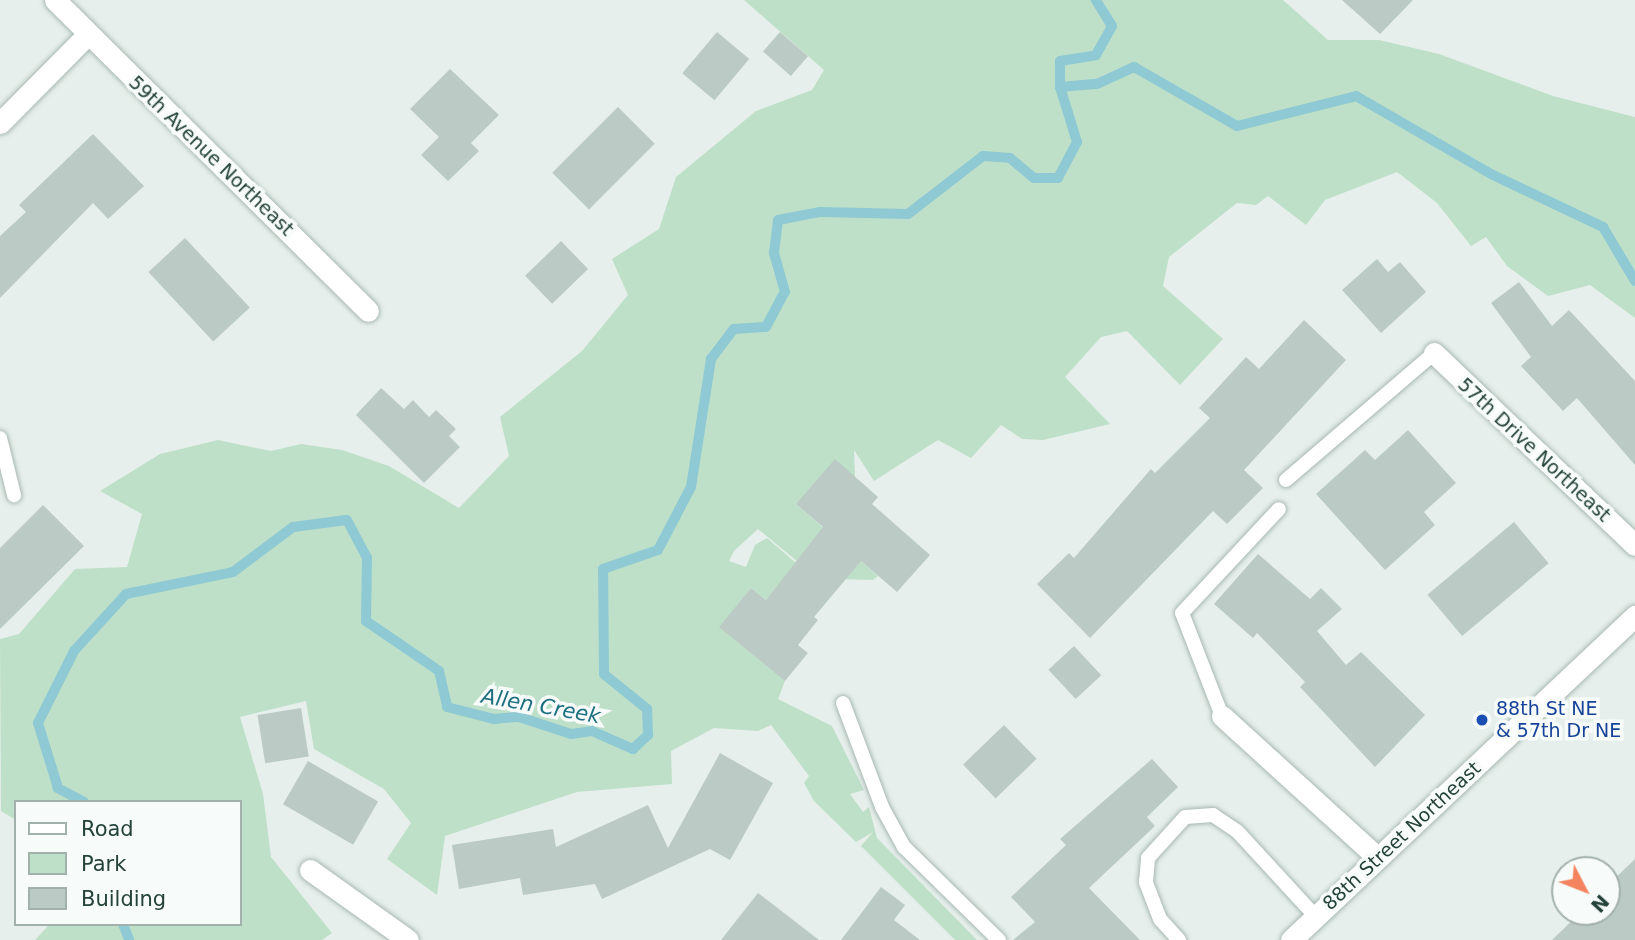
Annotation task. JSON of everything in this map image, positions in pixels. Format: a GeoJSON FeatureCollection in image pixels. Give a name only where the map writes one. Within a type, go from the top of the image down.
{"type":"FeatureCollection","features":[{"type":"Feature","properties":{"kind":"street","name":"59th Avenue Northeast"},"geometry":{"type":"LineString","coordinates":[[55,0],[87,35],[369,311]]}},
{"type":"Feature","properties":{"kind":"street"},"geometry":{"type":"LineString","coordinates":[[0,123],[87,35]]}},
{"type":"Feature","properties":{"kind":"street","name":"57th Drive Northeast"},"geometry":{"type":"LineString","coordinates":[[1434,353],[1635,545]]}},
{"type":"Feature","properties":{"kind":"street","name":"88th Street Northeast"},"geometry":{"type":"LineString","coordinates":[[1292,940],[1635,616]]}},
{"type":"Feature","properties":{"kind":"street"},"geometry":{"type":"LineString","coordinates":[[1222,716],[1378,858]]}},
{"type":"Feature","properties":{"kind":"street"},"geometry":{"type":"LineString","coordinates":[[310,870],[408,940]]}},
{"type":"Feature","properties":{"kind":"lane"},"geometry":{"type":"LineString","coordinates":[[1286,480],[1434,353]]}},
{"type":"Feature","properties":{"kind":"lane"},"geometry":{"type":"LineString","coordinates":[[0,438],[14,495]]}},
{"type":"Feature","properties":{"kind":"lane"},"geometry":{"type":"LineString","coordinates":[[1222,716],[1182,613],[1279,509]]}},
{"type":"Feature","properties":{"kind":"lane"},"geometry":{"type":"LineString","coordinates":[[843,703],[882,807],[904,847],[999,940]]}},
{"type":"Feature","properties":{"kind":"lane"},"geometry":{"type":"LineString","coordinates":[[1179,940],[1160,919],[1146,882],[1148,858],[1185,817],[1213,815],[1237,831],[1316,917]]}},
{"type":"Feature","properties":{"kind":"green space"},"geometry":{"type":"Polygon","coordinates":[[[744,0],[1283,0],[1328,40],[1379,40],[1439,54],[1553,96],[1635,117],[1635,318],[1590,285],[1548,296],[1507,266],[1486,237],[1471,246],[1437,203],[1397,172],[1325,200],[1306,225],[1268,196],[1256,205],[1237,203],[1169,257],[1163,286],[1223,339],[1180,385],[1127,331],[1101,337],[1065,377],[1110,424],[1043,440],[1022,439],[1001,425],[971,458],[938,440],[874,481],[854,450],[855,477],[796,504],[878,576],[873,580],[839,579],[798,562],[758,529],[734,551],[729,561],[746,567],[755,545],[767,538],[796,563],[766,600],[751,588],[720,627],[785,681],[778,699],[832,726],[864,790],[850,794],[863,812],[869,807],[877,838],[977,940],[955,940],[861,846],[873,832],[856,842],[814,801],[804,783],[809,776],[771,725],[758,731],[714,728],[671,751],[672,784],[577,792],[445,836],[437,895],[387,859],[411,823],[384,789],[314,749],[306,701],[240,717],[263,794],[271,857],[332,933],[322,940],[35,940],[48,926],[242,926],[242,800],[14,800],[14,819],[1,811],[0,639],[19,634],[75,569],[127,567],[142,514],[100,491],[160,454],[218,440],[271,451],[301,444],[342,450],[389,466],[459,508],[509,456],[500,417],[582,351],[628,295],[612,259],[659,229],[676,177],[756,111],[812,90],[824,70],[744,0]]]}},
{"type":"Feature","properties":{"kind":"building"},"geometry":{"type":"Polygon","coordinates":[[[1342,0],[1413,0],[1380,34],[1342,0]]]}},
{"type":"Feature","properties":{"kind":"building"},"geometry":{"type":"Polygon","coordinates":[[[717,32],[749,59],[714,100],[682,73],[717,32]]]}},
{"type":"Feature","properties":{"kind":"building"},"geometry":{"type":"Polygon","coordinates":[[[780,32],[808,56],[791,76],[763,52],[780,32]]]}},
{"type":"Feature","properties":{"kind":"building"},"geometry":{"type":"Polygon","coordinates":[[[450,69],[499,115],[471,143],[479,151],[448,181],[421,155],[439,137],[410,109],[450,69]]]}},
{"type":"Feature","properties":{"kind":"building"},"geometry":{"type":"Polygon","coordinates":[[[618,107],[655,144],[589,210],[552,173],[618,107]]]}},
{"type":"Feature","properties":{"kind":"building"},"geometry":{"type":"Polygon","coordinates":[[[93,134],[144,186],[108,219],[93,203],[0,298],[0,236],[26,212],[19,205],[93,134]]]}},
{"type":"Feature","properties":{"kind":"building"},"geometry":{"type":"Polygon","coordinates":[[[185,238],[250,307],[213,342],[148,272],[185,238]]]}},
{"type":"Feature","properties":{"kind":"building"},"geometry":{"type":"Polygon","coordinates":[[[561,241],[588,269],[552,304],[525,276],[561,241]]]}},
{"type":"Feature","properties":{"kind":"building"},"geometry":{"type":"Polygon","coordinates":[[[1377,259],[1388,272],[1400,262],[1426,292],[1381,333],[1342,290],[1377,259]]]}},
{"type":"Feature","properties":{"kind":"building"},"geometry":{"type":"Polygon","coordinates":[[[1519,282],[1552,326],[1569,310],[1635,381],[1635,465],[1577,398],[1563,411],[1521,366],[1531,357],[1491,303],[1519,282]]]}},
{"type":"Feature","properties":{"kind":"building"},"geometry":{"type":"Polygon","coordinates":[[[1304,320],[1346,360],[1244,470],[1263,488],[1227,524],[1213,511],[1090,638],[1037,584],[1069,553],[1074,558],[1151,469],[1155,473],[1210,418],[1199,408],[1246,357],[1259,369],[1304,320]]]}},
{"type":"Feature","properties":{"kind":"building"},"geometry":{"type":"Polygon","coordinates":[[[381,388],[404,409],[413,400],[429,417],[436,410],[456,429],[449,436],[460,447],[424,483],[356,415],[381,388]]]}},
{"type":"Feature","properties":{"kind":"building"},"geometry":{"type":"Polygon","coordinates":[[[1408,430],[1456,483],[1424,512],[1435,525],[1385,570],[1316,494],[1365,450],[1375,460],[1408,430]]]}},
{"type":"Feature","properties":{"kind":"building"},"geometry":{"type":"Polygon","coordinates":[[[835,459],[878,497],[872,504],[930,555],[897,592],[861,561],[814,617],[818,620],[798,645],[808,653],[785,681],[719,627],[751,588],[766,600],[823,527],[796,504],[835,459]]]}},
{"type":"Feature","properties":{"kind":"building"},"geometry":{"type":"Polygon","coordinates":[[[43,505],[84,546],[0,629],[0,548],[43,505]]]}},
{"type":"Feature","properties":{"kind":"building"},"geometry":{"type":"Polygon","coordinates":[[[1514,522],[1549,563],[1462,636],[1427,595],[1514,522]]]}},
{"type":"Feature","properties":{"kind":"building"},"geometry":{"type":"Polygon","coordinates":[[[1258,554],[1310,599],[1321,588],[1342,609],[1317,631],[1346,665],[1361,652],[1425,715],[1375,767],[1300,687],[1305,682],[1257,633],[1253,638],[1214,604],[1258,554]]]}},
{"type":"Feature","properties":{"kind":"building"},"geometry":{"type":"Polygon","coordinates":[[[1074,646],[1101,675],[1076,699],[1048,670],[1074,646]]]}},
{"type":"Feature","properties":{"kind":"building"},"geometry":{"type":"Polygon","coordinates":[[[301,708],[309,756],[265,763],[258,715],[301,708]]]}},
{"type":"Feature","properties":{"kind":"building"},"geometry":{"type":"Polygon","coordinates":[[[1004,725],[1037,759],[996,798],[963,765],[1004,725]]]}},
{"type":"Feature","properties":{"kind":"building"},"geometry":{"type":"Polygon","coordinates":[[[720,753],[773,783],[730,860],[710,849],[602,899],[595,884],[523,895],[520,878],[459,889],[452,845],[553,829],[556,847],[648,805],[668,848],[720,753]]]}},
{"type":"Feature","properties":{"kind":"building"},"geometry":{"type":"Polygon","coordinates":[[[1152,759],[1178,787],[1147,817],[1155,826],[1089,888],[1140,940],[1013,940],[1035,922],[1011,897],[1066,845],[1060,839],[1152,759]]]}},
{"type":"Feature","properties":{"kind":"building"},"geometry":{"type":"Polygon","coordinates":[[[308,761],[378,802],[353,845],[283,804],[308,761]]]}},
{"type":"Feature","properties":{"kind":"building"},"geometry":{"type":"Polygon","coordinates":[[[1635,859],[1635,940],[1552,940],[1566,926],[1621,926],[1621,872],[1635,859]]]}},
{"type":"Feature","properties":{"kind":"building"},"geometry":{"type":"Polygon","coordinates":[[[881,887],[905,905],[894,920],[920,940],[841,940],[881,887]]]}},
{"type":"Feature","properties":{"kind":"building"},"geometry":{"type":"Polygon","coordinates":[[[758,893],[819,940],[721,940],[758,893]]]}},
{"type":"Feature","properties":{"kind":"waterway","name":"Allen Creek"},"geometry":{"type":"LineString","coordinates":[[80,800],[58,788],[38,723],[74,651],[126,594],[233,572],[293,527],[347,520],[367,558],[366,621],[439,671],[447,707],[494,719],[519,717],[571,734],[592,731],[633,749],[648,735],[647,709],[604,674],[603,569],[658,550],[691,487],[711,359],[734,329],[766,327],[785,292],[774,253],[778,220],[820,212],[908,214],[983,156],[1010,158],[1034,178],[1058,178],[1077,142],[1060,87],[1060,61],[1096,55],[1112,26],[1096,0]]}},
{"type":"Feature","properties":{"kind":"waterway"},"geometry":{"type":"LineString","coordinates":[[1060,87],[1097,84],[1134,67],[1237,126],[1356,96],[1493,175],[1603,227],[1635,281]]}},
{"type":"Feature","properties":{"kind":"waterway","name":"Allen Creek"},"geometry":{"type":"LineString","coordinates":[[124,926],[129,940]]}},
{"type":"Feature","properties":{"kind":"place","name":"88th St NE & 57th Dr NE"},"geometry":{"type":"Point","coordinates":[1482,720]}}]}
